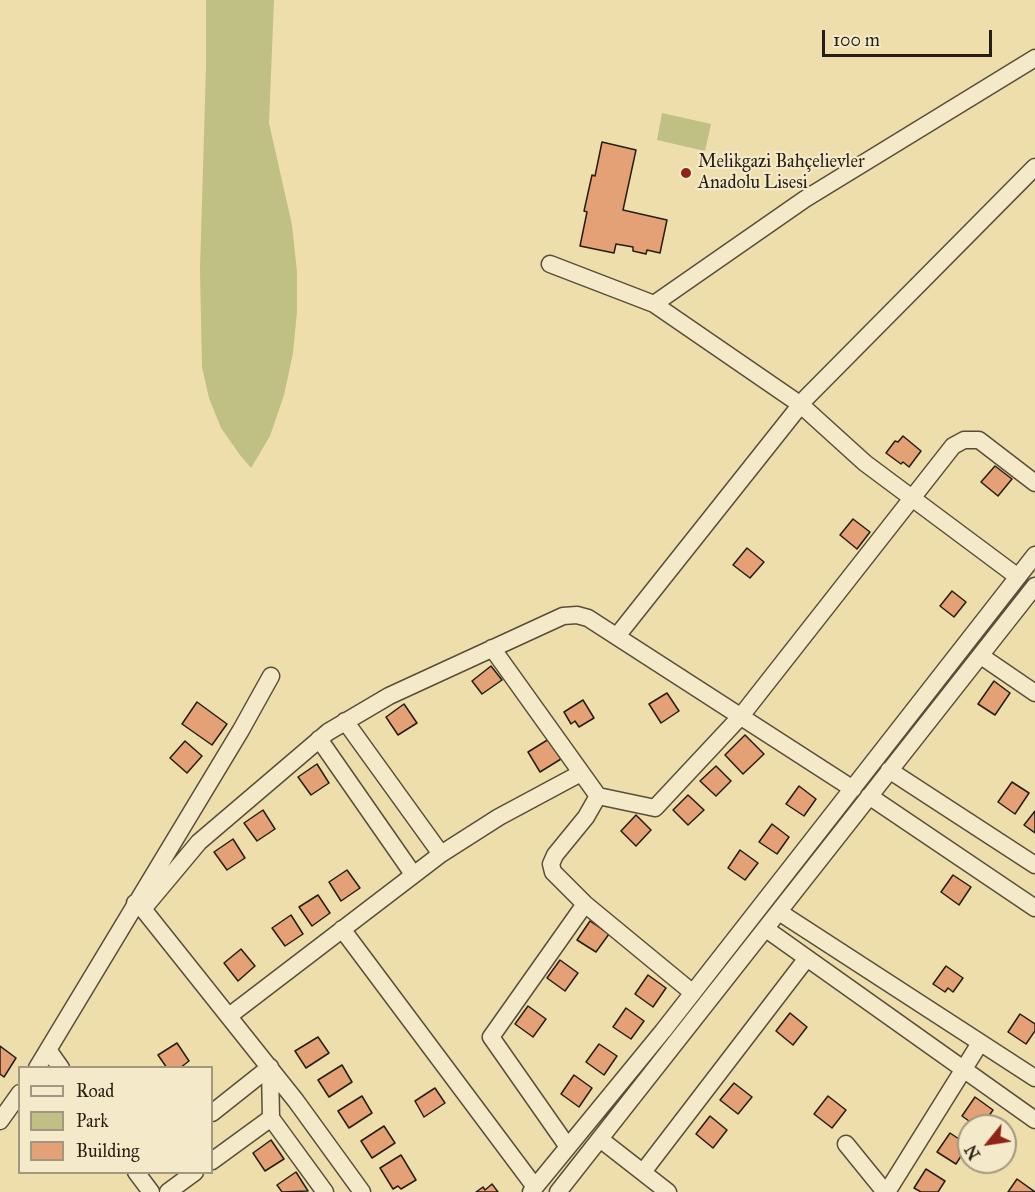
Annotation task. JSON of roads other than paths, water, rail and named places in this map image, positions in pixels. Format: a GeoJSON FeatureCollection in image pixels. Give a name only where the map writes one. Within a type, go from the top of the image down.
{"type":"FeatureCollection","features":[{"type":"Feature","properties":{"kind":"street"},"geometry":{"type":"LineString","coordinates":[[654,304],[806,199],[1035,58]]}},
{"type":"Feature","properties":{"kind":"street"},"geometry":{"type":"LineString","coordinates":[[617,636],[801,405],[1035,167]]}},
{"type":"Feature","properties":{"kind":"street"},"geometry":{"type":"LineString","coordinates":[[550,264],[654,304],[801,405],[865,463],[1018,577]]}},
{"type":"Feature","properties":{"kind":"street"},"geometry":{"type":"LineString","coordinates":[[492,648],[598,796],[655,808],[741,716],[953,446],[970,439],[983,442],[1035,483]]}},
{"type":"Feature","properties":{"kind":"street"},"geometry":{"type":"LineString","coordinates":[[342,929],[533,1190],[693,993],[1035,555]]}},
{"type":"Feature","properties":{"kind":"street"},"geometry":{"type":"LineString","coordinates":[[558,1192],[1035,586]]}},
{"type":"Feature","properties":{"kind":"street"},"geometry":{"type":"LineString","coordinates":[[139,906],[199,842],[319,739],[345,721],[389,696],[556,618],[571,615],[588,618],[853,789]]}},
{"type":"Feature","properties":{"kind":"street"},"geometry":{"type":"LineString","coordinates":[[981,656],[1035,693]]}},
{"type":"Feature","properties":{"kind":"street"},"geometry":{"type":"LineString","coordinates":[[38,1066],[139,906],[271,676]]}},
{"type":"Feature","properties":{"kind":"street"},"geometry":{"type":"LineString","coordinates":[[345,721],[441,854]]}},
{"type":"Feature","properties":{"kind":"street"},"geometry":{"type":"LineString","coordinates":[[319,739],[413,874]]}},
{"type":"Feature","properties":{"kind":"street"},"geometry":{"type":"LineString","coordinates":[[889,770],[1035,865]]}},
{"type":"Feature","properties":{"kind":"street"},"geometry":{"type":"LineString","coordinates":[[229,1016],[441,854],[507,813],[581,773]]}},
{"type":"Feature","properties":{"kind":"street"},"geometry":{"type":"LineString","coordinates":[[598,796],[586,817],[555,855],[551,864],[555,875],[585,904],[693,993]]}},
{"type":"Feature","properties":{"kind":"street"},"geometry":{"type":"LineString","coordinates":[[869,796],[1035,908]]}},
{"type":"Feature","properties":{"kind":"street"},"geometry":{"type":"LineString","coordinates":[[568,1146],[491,1037],[585,904]]}},
{"type":"Feature","properties":{"kind":"street"},"geometry":{"type":"LineString","coordinates":[[139,906],[270,1067],[362,1192]]}},
{"type":"Feature","properties":{"kind":"street"},"geometry":{"type":"LineString","coordinates":[[779,912],[1035,1078]]}},
{"type":"Feature","properties":{"kind":"street"},"geometry":{"type":"LineString","coordinates":[[766,929],[1035,1120]]}},
{"type":"Feature","properties":{"kind":"street"},"geometry":{"type":"LineString","coordinates":[[643,1172],[807,958]]}},
{"type":"Feature","properties":{"kind":"street"},"geometry":{"type":"LineString","coordinates":[[846,1143],[886,1192],[980,1042]]}},
{"type":"Feature","properties":{"kind":"street"},"geometry":{"type":"LineString","coordinates":[[49,1051],[60,1066]]}},
{"type":"Feature","properties":{"kind":"street"},"geometry":{"type":"LineString","coordinates":[[213,1112],[270,1067]]}},
{"type":"Feature","properties":{"kind":"street"},"geometry":{"type":"LineString","coordinates":[[270,1067],[271,1118],[325,1192]]}},
{"type":"Feature","properties":{"kind":"street"},"geometry":{"type":"LineString","coordinates":[[0,1121],[18,1096]]}},
{"type":"Feature","properties":{"kind":"street"},"geometry":{"type":"LineString","coordinates":[[213,1160],[271,1118]]}},
{"type":"Feature","properties":{"kind":"street"},"geometry":{"type":"LineString","coordinates":[[600,1139],[668,1192]]}},
{"type":"Feature","properties":{"kind":"street"},"geometry":{"type":"LineString","coordinates":[[137,1174],[151,1192]]}},
{"type":"Feature","properties":{"kind":"street"},"geometry":{"type":"LineString","coordinates":[[168,1192],[194,1174]]}},
{"type":"Feature","properties":{"kind":"place","name":"Melikgazi Bahçelievler Anadolu Lisesi"},"geometry":{"type":"Point","coordinates":[686,173]}}]}
